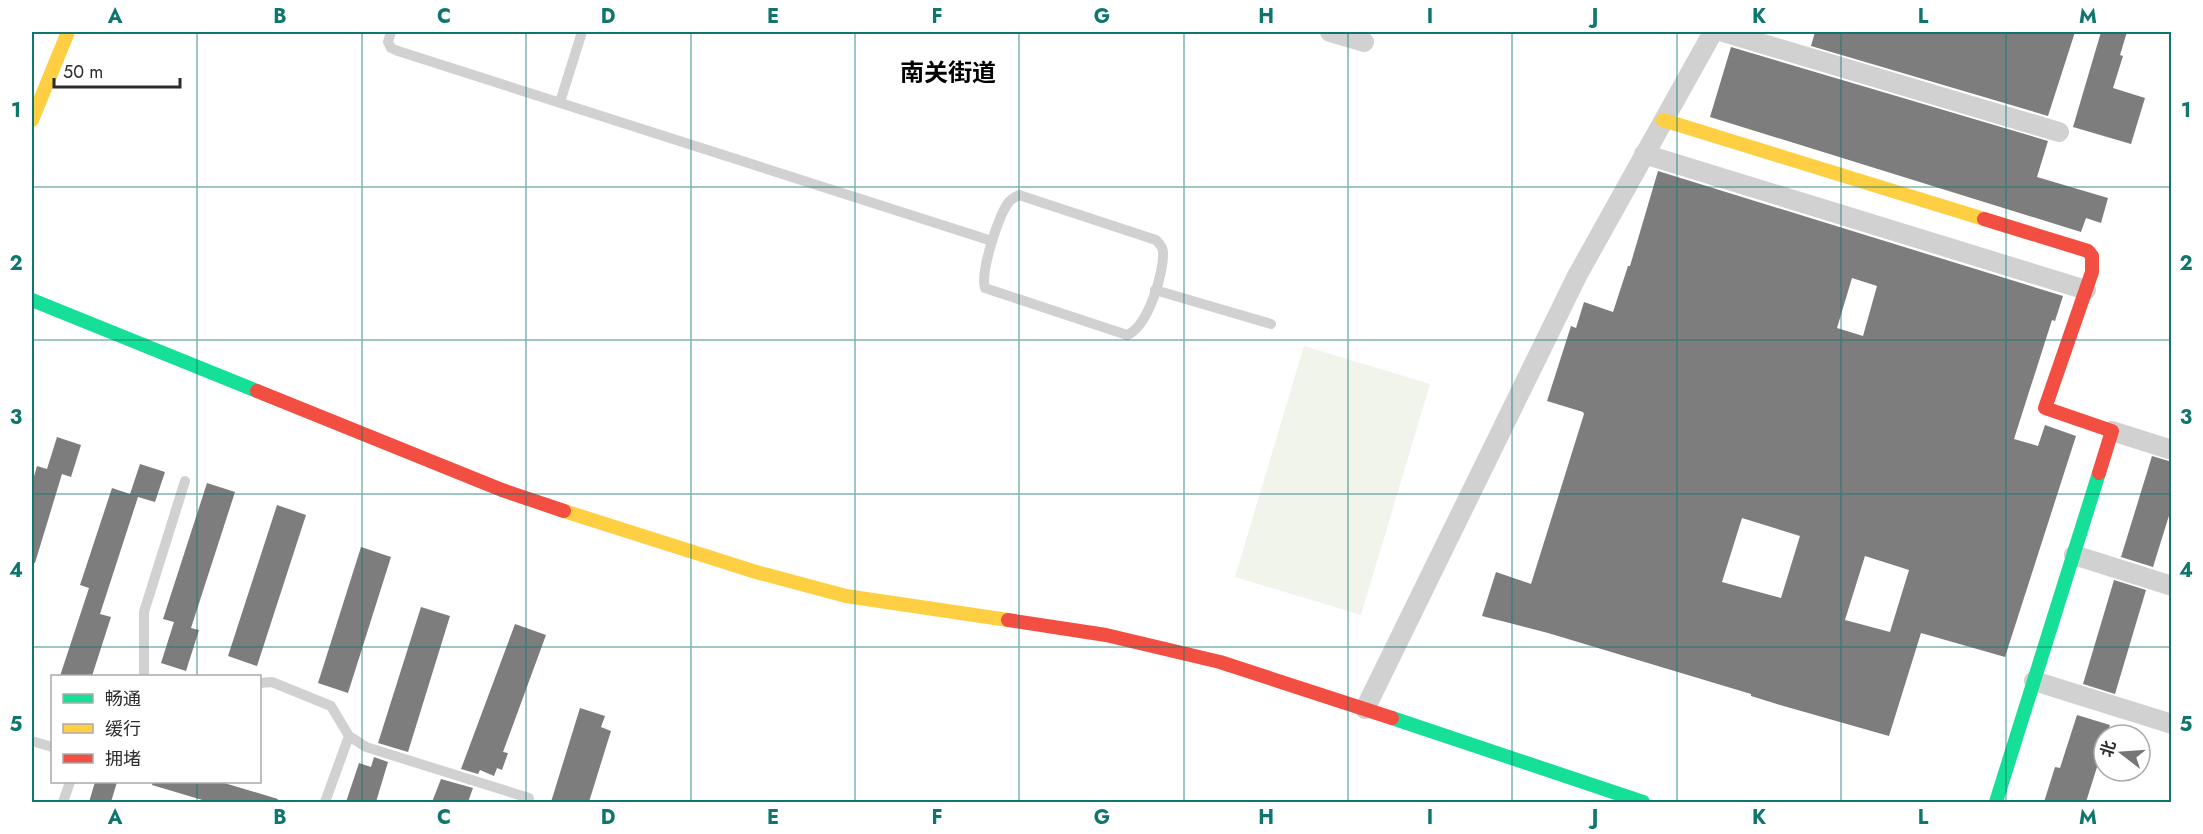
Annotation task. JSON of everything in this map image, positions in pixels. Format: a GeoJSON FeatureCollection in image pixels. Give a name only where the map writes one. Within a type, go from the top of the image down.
{"type":"FeatureCollection","features":[{"type":"Feature","properties":{"kind":"street"},"geometry":{"type":"LineString","coordinates":[[32,120],[68,32]]}},
{"type":"Feature","properties":{"kind":"street"},"geometry":{"type":"LineString","coordinates":[[1330,32],[1364,42]]}},
{"type":"Feature","properties":{"kind":"street"},"geometry":{"type":"LineString","coordinates":[[1365,709],[1577,276],[1713,32]]}},
{"type":"Feature","properties":{"kind":"street"},"geometry":{"type":"LineString","coordinates":[[1723,32],[2060,132]]}},
{"type":"Feature","properties":{"kind":"street"},"geometry":{"type":"LineString","coordinates":[[1663,120],[2088,251],[2093,264],[2086,290],[2045,408],[2172,450]]}},
{"type":"Feature","properties":{"kind":"street"},"geometry":{"type":"LineString","coordinates":[[1644,154],[2086,290]]}},
{"type":"Feature","properties":{"kind":"street"},"geometry":{"type":"LineString","coordinates":[[32,300],[502,490],[608,526],[756,572],[846,596],[1117,638],[1220,662],[1643,802]]}},
{"type":"Feature","properties":{"kind":"street"},"geometry":{"type":"LineString","coordinates":[[1996,802],[2112,431]]}},
{"type":"Feature","properties":{"kind":"street"},"geometry":{"type":"LineString","coordinates":[[2073,555],[2171,584]]}},
{"type":"Feature","properties":{"kind":"street"},"geometry":{"type":"LineString","coordinates":[[2034,681],[2172,724]]}},
{"type":"Feature","properties":{"kind":"lane"},"geometry":{"type":"LineString","coordinates":[[391,32],[388,42],[392,48],[992,241]]}},
{"type":"Feature","properties":{"kind":"lane"},"geometry":{"type":"LineString","coordinates":[[560,102],[582,32]]}},
{"type":"Feature","properties":{"kind":"lane"},"geometry":{"type":"LineString","coordinates":[[1019,195],[1156,240],[1163,250],[1160,273],[1143,322],[1134,333],[1127,335],[984,288],[984,274],[992,241],[1008,202],[1019,195]]}},
{"type":"Feature","properties":{"kind":"lane"},"geometry":{"type":"LineString","coordinates":[[1155,290],[1271,324]]}},
{"type":"Feature","properties":{"kind":"lane"},"geometry":{"type":"LineString","coordinates":[[144,675],[144,612],[184,481]]}},
{"type":"Feature","properties":{"kind":"lane"},"geometry":{"type":"LineString","coordinates":[[261,683],[272,682],[331,706],[349,736],[366,747],[529,798]]}},
{"type":"Feature","properties":{"kind":"lane"},"geometry":{"type":"LineString","coordinates":[[325,802],[349,736]]}},
{"type":"Feature","properties":{"kind":"lane"},"geometry":{"type":"LineString","coordinates":[[32,741],[51,747]]}},
{"type":"Feature","properties":{"kind":"lane"},"geometry":{"type":"LineString","coordinates":[[63,802],[70,783]]}},
{"type":"Feature","properties":{"kind":"shaded area"},"geometry":{"type":"Polygon","coordinates":[[[1304,346],[1430,384],[1361,615],[1235,577],[1304,346]]]}},
{"type":"Feature","properties":{"kind":"building"},"geometry":{"type":"Polygon","coordinates":[[[1815,32],[2075,32],[2048,116],[1811,46],[1815,32]]]}},
{"type":"Feature","properties":{"kind":"building"},"geometry":{"type":"Polygon","coordinates":[[[2101,32],[2127,32],[2120,55],[2123,56],[2113,88],[2145,98],[2131,144],[2073,127],[2101,32]]]}},
{"type":"Feature","properties":{"kind":"building"},"geometry":{"type":"Polygon","coordinates":[[[1731,47],[2048,141],[2037,177],[2108,198],[2101,223],[2086,218],[2081,232],[1710,117],[1731,47]]]}},
{"type":"Feature","properties":{"kind":"building"},"geometry":{"type":"Polygon","coordinates":[[[1658,171],[2063,296],[2055,321],[2052,320],[2014,439],[2038,446],[2045,425],[2076,436],[2005,657],[1921,633],[1889,736],[1780,705],[1751,696],[1751,694],[1548,633],[1482,616],[1496,572],[1531,584],[1584,414],[1547,401],[1571,326],[1576,328],[1584,302],[1613,312],[1628,266],[1630,266],[1658,171]],[[1852,278],[1837,328],[1863,336],[1877,286],[1852,278]],[[1742,518],[1722,582],[1781,598],[1800,536],[1742,518]],[[1865,556],[1845,620],[1890,632],[1909,570],[1865,556]]]}},
{"type":"Feature","properties":{"kind":"building"},"geometry":{"type":"Polygon","coordinates":[[[57,437],[81,445],[71,477],[62,474],[35,563],[32,562],[32,483],[37,466],[47,469],[57,437]]]}},
{"type":"Feature","properties":{"kind":"building"},"geometry":{"type":"Polygon","coordinates":[[[2152,456],[2172,462],[2172,506],[2153,567],[2121,557],[2152,456]]]}},
{"type":"Feature","properties":{"kind":"building"},"geometry":{"type":"Polygon","coordinates":[[[140,464],[165,472],[155,502],[138,497],[100,614],[111,617],[92,675],[60,675],[89,588],[80,585],[112,488],[130,494],[140,464]]]}},
{"type":"Feature","properties":{"kind":"building"},"geometry":{"type":"Polygon","coordinates":[[[207,483],[235,492],[191,628],[199,630],[186,671],[161,663],[174,622],[163,619],[207,483]]]}},
{"type":"Feature","properties":{"kind":"building"},"geometry":{"type":"Polygon","coordinates":[[[277,505],[306,515],[257,666],[228,656],[277,505]]]}},
{"type":"Feature","properties":{"kind":"building"},"geometry":{"type":"Polygon","coordinates":[[[361,547],[391,557],[348,693],[318,683],[361,547]]]}},
{"type":"Feature","properties":{"kind":"building"},"geometry":{"type":"Polygon","coordinates":[[[2114,580],[2146,590],[2115,694],[2083,684],[2114,580]]]}},
{"type":"Feature","properties":{"kind":"building"},"geometry":{"type":"Polygon","coordinates":[[[421,607],[450,616],[408,752],[378,743],[421,607]]]}},
{"type":"Feature","properties":{"kind":"building"},"geometry":{"type":"Polygon","coordinates":[[[515,624],[546,635],[503,752],[508,753],[502,770],[497,768],[494,776],[480,770],[478,774],[461,769],[515,624]]]}},
{"type":"Feature","properties":{"kind":"building"},"geometry":{"type":"Polygon","coordinates":[[[580,708],[605,716],[601,727],[611,731],[589,802],[551,802],[580,708]]]}},
{"type":"Feature","properties":{"kind":"building"},"geometry":{"type":"Polygon","coordinates":[[[2077,715],[2103,723],[2092,723],[2092,783],[2086,802],[2044,802],[2055,767],[2060,768],[2077,715]]]}},
{"type":"Feature","properties":{"kind":"building"},"geometry":{"type":"Polygon","coordinates":[[[374,757],[388,762],[376,802],[346,802],[359,763],[371,767],[374,757]]]}},
{"type":"Feature","properties":{"kind":"building"},"geometry":{"type":"Polygon","coordinates":[[[441,779],[473,788],[468,802],[432,802],[441,779]]]}},
{"type":"Feature","properties":{"kind":"building"},"geometry":{"type":"Polygon","coordinates":[[[95,783],[117,783],[111,802],[89,802],[95,783]]]}},
{"type":"Feature","properties":{"kind":"building"},"geometry":{"type":"Polygon","coordinates":[[[153,783],[224,783],[278,799],[277,802],[209,802],[152,785],[153,783]]]}},
{"type":"Feature","properties":{"kind":"traffic: fast"},"geometry":{"type":"LineString","coordinates":[[32,300],[257,391]]}},
{"type":"Feature","properties":{"kind":"traffic: fast"},"geometry":{"type":"LineString","coordinates":[[1996,802],[2099,473]]}},
{"type":"Feature","properties":{"kind":"traffic: fast"},"geometry":{"type":"LineString","coordinates":[[1392,718],[1643,802]]}},
{"type":"Feature","properties":{"kind":"traffic: slow"},"geometry":{"type":"LineString","coordinates":[[32,120],[68,32]]}},
{"type":"Feature","properties":{"kind":"traffic: slow"},"geometry":{"type":"LineString","coordinates":[[1663,120],[1984,219]]}},
{"type":"Feature","properties":{"kind":"traffic: slow"},"geometry":{"type":"LineString","coordinates":[[564,511],[756,572],[846,596],[1008,620]]}},
{"type":"Feature","properties":{"kind":"traffic: jam"},"geometry":{"type":"LineString","coordinates":[[1984,219],[2088,251],[2092,256],[2092,272],[2045,408],[2112,431],[2099,473]]}},
{"type":"Feature","properties":{"kind":"traffic: jam"},"geometry":{"type":"LineString","coordinates":[[257,391],[502,490],[564,511]]}},
{"type":"Feature","properties":{"kind":"traffic: jam"},"geometry":{"type":"LineString","coordinates":[[1008,620],[1106,635],[1220,662],[1392,718]]}},
{"type":"Feature","properties":{"kind":"district","name":"南关街道"},"geometry":{"type":"Point","coordinates":[948,73]}}]}
